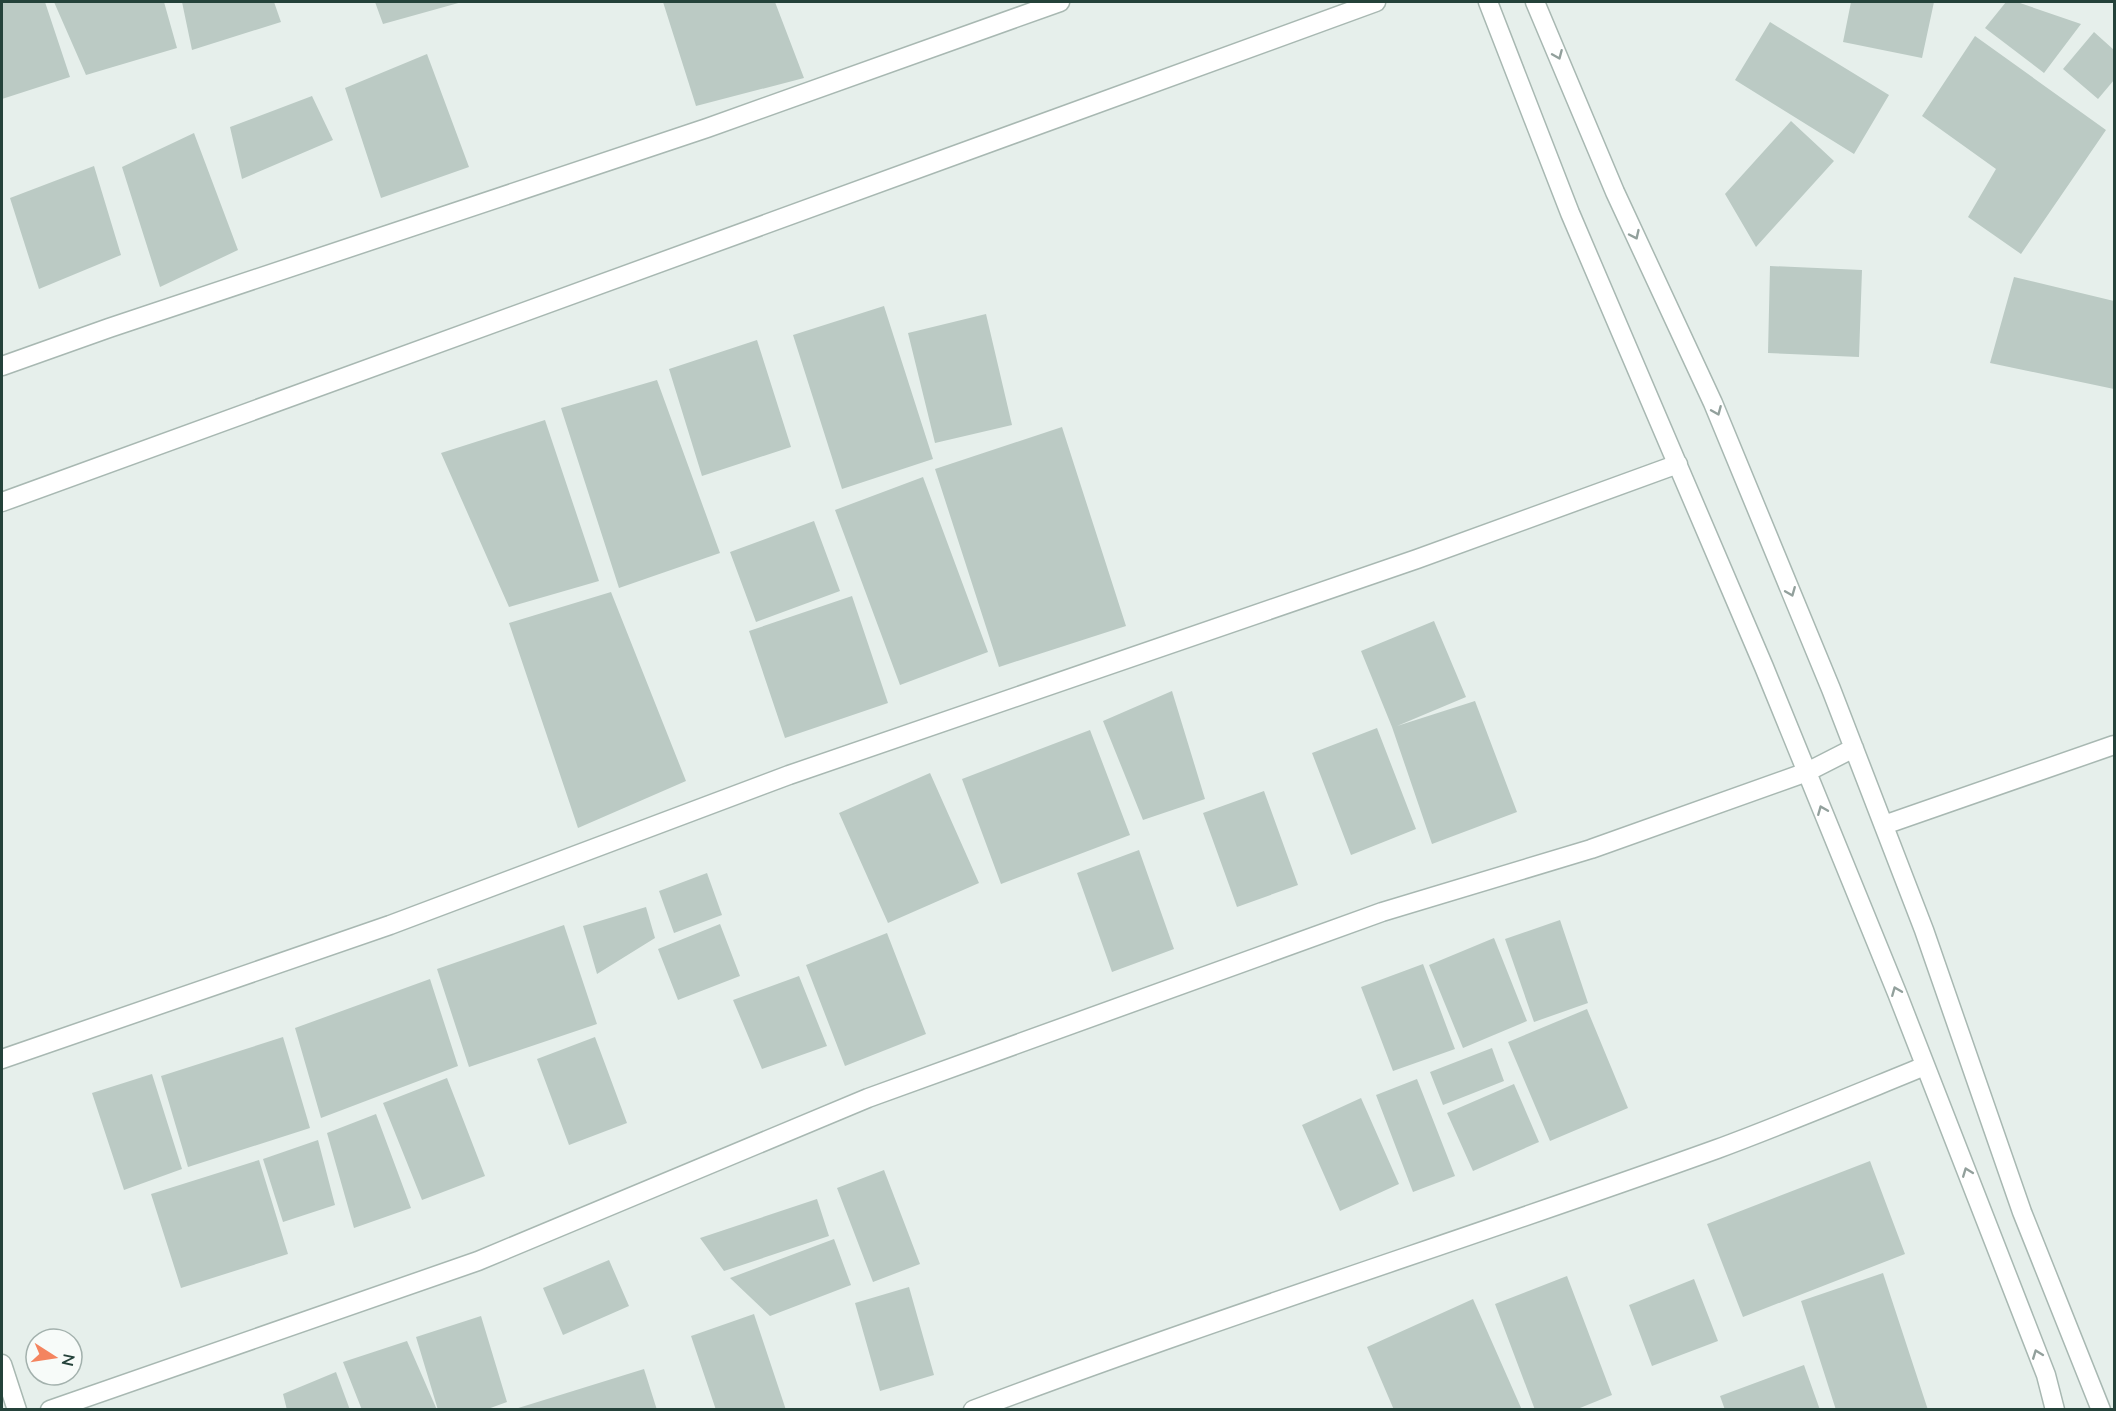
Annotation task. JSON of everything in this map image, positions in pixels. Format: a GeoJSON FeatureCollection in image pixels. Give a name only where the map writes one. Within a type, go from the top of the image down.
{"type":"FeatureCollection","features":[{"type":"Feature","properties":{"kind":"street"},"geometry":{"type":"LineString","coordinates":[[2,366],[707,128],[1060,2]]}},
{"type":"Feature","properties":{"kind":"street"},"geometry":{"type":"LineString","coordinates":[[2,502],[1376,2]]}},
{"type":"Feature","properties":{"kind":"street"},"geometry":{"type":"LineString","coordinates":[[1488,2],[1570,213],[1807,772],[2046,1375],[2055,1410]]}},
{"type":"Feature","properties":{"kind":"street"},"geometry":{"type":"LineString","coordinates":[[1535,2],[1615,192],[1713,403],[1854,748],[1924,930],[2022,1212],[2101,1410]]}},
{"type":"Feature","properties":{"kind":"street"},"geometry":{"type":"LineString","coordinates":[[2,1059],[390,925],[789,775],[1417,559],[1678,464]]}},
{"type":"Feature","properties":{"kind":"street"},"geometry":{"type":"LineString","coordinates":[[1884,825],[2115,745]]}},
{"type":"Feature","properties":{"kind":"street"},"geometry":{"type":"LineString","coordinates":[[50,1410],[478,1261],[880,1094],[1382,912],[1591,849],[1807,772],[1854,748]]}},
{"type":"Feature","properties":{"kind":"street"},"geometry":{"type":"LineString","coordinates":[[973,1410],[1085,1367],[1710,1151],[1925,1066]]}},
{"type":"Feature","properties":{"kind":"street"},"geometry":{"type":"LineString","coordinates":[[2,1364],[17,1410]]}},
{"type":"Feature","properties":{"kind":"building"},"geometry":{"type":"Polygon","coordinates":[[[2,2],[45,2],[70,77],[2,99],[2,2]]]}},
{"type":"Feature","properties":{"kind":"building"},"geometry":{"type":"Polygon","coordinates":[[[54,2],[164,2],[177,48],[86,75],[54,2]]]}},
{"type":"Feature","properties":{"kind":"building"},"geometry":{"type":"Polygon","coordinates":[[[182,2],[274,2],[281,22],[192,50],[182,2]]]}},
{"type":"Feature","properties":{"kind":"building"},"geometry":{"type":"Polygon","coordinates":[[[375,2],[462,2],[383,24],[375,2]]]}},
{"type":"Feature","properties":{"kind":"building"},"geometry":{"type":"Polygon","coordinates":[[[663,2],[775,2],[804,78],[696,106],[663,2]]]}},
{"type":"Feature","properties":{"kind":"building"},"geometry":{"type":"Polygon","coordinates":[[[1851,2],[1934,2],[1922,58],[1843,42],[1851,2]]]}},
{"type":"Feature","properties":{"kind":"building"},"geometry":{"type":"Polygon","coordinates":[[[2006,2],[2017,2],[2081,24],[2044,73],[1985,28],[2006,2]]]}},
{"type":"Feature","properties":{"kind":"building"},"geometry":{"type":"Polygon","coordinates":[[[1770,22],[1889,95],[1854,154],[1735,80],[1770,22]]]}},
{"type":"Feature","properties":{"kind":"building"},"geometry":{"type":"Polygon","coordinates":[[[2094,32],[2114,50],[2114,80],[2098,99],[2063,69],[2094,32]]]}},
{"type":"Feature","properties":{"kind":"building"},"geometry":{"type":"Polygon","coordinates":[[[1975,36],[2106,130],[2021,254],[1968,217],[1996,169],[1922,116],[1975,36]]]}},
{"type":"Feature","properties":{"kind":"building"},"geometry":{"type":"Polygon","coordinates":[[[427,54],[469,167],[381,198],[345,88],[427,54]]]}},
{"type":"Feature","properties":{"kind":"building"},"geometry":{"type":"Polygon","coordinates":[[[312,96],[333,140],[242,179],[230,127],[312,96]]]}},
{"type":"Feature","properties":{"kind":"building"},"geometry":{"type":"Polygon","coordinates":[[[1791,121],[1834,161],[1756,247],[1725,194],[1791,121]]]}},
{"type":"Feature","properties":{"kind":"building"},"geometry":{"type":"Polygon","coordinates":[[[194,133],[238,250],[160,287],[122,167],[194,133]]]}},
{"type":"Feature","properties":{"kind":"building"},"geometry":{"type":"Polygon","coordinates":[[[94,166],[121,255],[39,289],[10,198],[94,166]]]}},
{"type":"Feature","properties":{"kind":"building"},"geometry":{"type":"Polygon","coordinates":[[[1770,266],[1862,270],[1859,357],[1768,353],[1770,266]]]}},
{"type":"Feature","properties":{"kind":"building"},"geometry":{"type":"Polygon","coordinates":[[[2014,277],[2114,301],[2114,389],[1990,363],[2014,277]]]}},
{"type":"Feature","properties":{"kind":"building"},"geometry":{"type":"Polygon","coordinates":[[[884,306],[933,459],[842,489],[793,335],[884,306]]]}},
{"type":"Feature","properties":{"kind":"building"},"geometry":{"type":"Polygon","coordinates":[[[986,314],[1012,425],[935,443],[908,333],[986,314]]]}},
{"type":"Feature","properties":{"kind":"building"},"geometry":{"type":"Polygon","coordinates":[[[757,340],[791,447],[702,476],[669,369],[757,340]]]}},
{"type":"Feature","properties":{"kind":"building"},"geometry":{"type":"Polygon","coordinates":[[[657,380],[720,553],[619,588],[561,408],[657,380]]]}},
{"type":"Feature","properties":{"kind":"building"},"geometry":{"type":"Polygon","coordinates":[[[545,420],[599,581],[509,607],[441,453],[545,420]]]}},
{"type":"Feature","properties":{"kind":"building"},"geometry":{"type":"Polygon","coordinates":[[[1062,427],[1126,626],[999,667],[935,469],[1062,427]]]}},
{"type":"Feature","properties":{"kind":"building"},"geometry":{"type":"Polygon","coordinates":[[[923,477],[988,652],[900,685],[835,510],[923,477]]]}},
{"type":"Feature","properties":{"kind":"building"},"geometry":{"type":"Polygon","coordinates":[[[814,521],[840,591],[756,622],[730,552],[814,521]]]}},
{"type":"Feature","properties":{"kind":"building"},"geometry":{"type":"Polygon","coordinates":[[[611,592],[686,781],[578,828],[509,623],[611,592]]]}},
{"type":"Feature","properties":{"kind":"building"},"geometry":{"type":"Polygon","coordinates":[[[852,596],[888,703],[785,738],[749,631],[852,596]]]}},
{"type":"Feature","properties":{"kind":"building"},"geometry":{"type":"Polygon","coordinates":[[[1434,621],[1466,697],[1397,726],[1475,701],[1517,812],[1432,844],[1392,727],[1361,651],[1434,621]]]}},
{"type":"Feature","properties":{"kind":"building"},"geometry":{"type":"Polygon","coordinates":[[[1172,691],[1205,799],[1143,820],[1103,721],[1172,691]]]}},
{"type":"Feature","properties":{"kind":"building"},"geometry":{"type":"Polygon","coordinates":[[[1377,728],[1416,829],[1351,855],[1312,753],[1377,728]]]}},
{"type":"Feature","properties":{"kind":"building"},"geometry":{"type":"Polygon","coordinates":[[[1090,730],[1130,835],[1001,884],[962,779],[1090,730]]]}},
{"type":"Feature","properties":{"kind":"building"},"geometry":{"type":"Polygon","coordinates":[[[930,773],[979,883],[888,923],[839,813],[930,773]]]}},
{"type":"Feature","properties":{"kind":"building"},"geometry":{"type":"Polygon","coordinates":[[[1264,791],[1298,885],[1237,907],[1203,813],[1264,791]]]}},
{"type":"Feature","properties":{"kind":"building"},"geometry":{"type":"Polygon","coordinates":[[[1139,850],[1174,949],[1112,972],[1077,873],[1139,850]]]}},
{"type":"Feature","properties":{"kind":"building"},"geometry":{"type":"Polygon","coordinates":[[[707,873],[722,915],[674,933],[659,891],[707,873]]]}},
{"type":"Feature","properties":{"kind":"building"},"geometry":{"type":"Polygon","coordinates":[[[646,907],[655,938],[597,974],[583,926],[646,907]]]}},
{"type":"Feature","properties":{"kind":"building"},"geometry":{"type":"Polygon","coordinates":[[[1560,920],[1588,1003],[1534,1022],[1505,939],[1560,920]]]}},
{"type":"Feature","properties":{"kind":"building"},"geometry":{"type":"Polygon","coordinates":[[[720,924],[740,976],[678,1000],[658,949],[720,924]]]}},
{"type":"Feature","properties":{"kind":"building"},"geometry":{"type":"Polygon","coordinates":[[[564,925],[597,1024],[469,1067],[437,969],[564,925]]]}},
{"type":"Feature","properties":{"kind":"building"},"geometry":{"type":"Polygon","coordinates":[[[887,933],[926,1034],[845,1066],[806,965],[887,933]]]}},
{"type":"Feature","properties":{"kind":"building"},"geometry":{"type":"Polygon","coordinates":[[[1494,938],[1527,1021],[1463,1048],[1429,965],[1494,938]]]}},
{"type":"Feature","properties":{"kind":"building"},"geometry":{"type":"Polygon","coordinates":[[[1423,964],[1455,1049],[1393,1071],[1361,987],[1423,964]]]}},
{"type":"Feature","properties":{"kind":"building"},"geometry":{"type":"Polygon","coordinates":[[[799,976],[827,1046],[762,1069],[733,1000],[799,976]]]}},
{"type":"Feature","properties":{"kind":"building"},"geometry":{"type":"Polygon","coordinates":[[[430,979],[458,1066],[321,1118],[295,1028],[430,979]]]}},
{"type":"Feature","properties":{"kind":"building"},"geometry":{"type":"Polygon","coordinates":[[[1587,1009],[1628,1108],[1550,1141],[1508,1042],[1587,1009]]]}},
{"type":"Feature","properties":{"kind":"building"},"geometry":{"type":"Polygon","coordinates":[[[283,1037],[310,1128],[188,1167],[161,1076],[283,1037]]]}},
{"type":"Feature","properties":{"kind":"building"},"geometry":{"type":"Polygon","coordinates":[[[595,1037],[627,1123],[569,1145],[537,1059],[595,1037]]]}},
{"type":"Feature","properties":{"kind":"building"},"geometry":{"type":"Polygon","coordinates":[[[1492,1048],[1504,1081],[1443,1105],[1430,1072],[1492,1048]]]}},
{"type":"Feature","properties":{"kind":"building"},"geometry":{"type":"Polygon","coordinates":[[[152,1074],[182,1169],[124,1190],[92,1093],[152,1074]]]}},
{"type":"Feature","properties":{"kind":"building"},"geometry":{"type":"Polygon","coordinates":[[[447,1078],[485,1176],[422,1200],[383,1103],[447,1078]]]}},
{"type":"Feature","properties":{"kind":"building"},"geometry":{"type":"Polygon","coordinates":[[[1417,1079],[1455,1176],[1413,1192],[1376,1095],[1417,1079]]]}},
{"type":"Feature","properties":{"kind":"building"},"geometry":{"type":"Polygon","coordinates":[[[1514,1084],[1539,1142],[1473,1171],[1447,1113],[1514,1084]]]}},
{"type":"Feature","properties":{"kind":"building"},"geometry":{"type":"Polygon","coordinates":[[[1361,1098],[1399,1184],[1340,1211],[1302,1125],[1361,1098]]]}},
{"type":"Feature","properties":{"kind":"building"},"geometry":{"type":"Polygon","coordinates":[[[376,1114],[411,1208],[354,1228],[327,1133],[376,1114]]]}},
{"type":"Feature","properties":{"kind":"building"},"geometry":{"type":"Polygon","coordinates":[[[318,1140],[335,1205],[283,1222],[263,1159],[318,1140]]]}},
{"type":"Feature","properties":{"kind":"building"},"geometry":{"type":"Polygon","coordinates":[[[259,1160],[288,1254],[181,1288],[151,1194],[259,1160]]]}},
{"type":"Feature","properties":{"kind":"building"},"geometry":{"type":"Polygon","coordinates":[[[1870,1161],[1905,1254],[1743,1317],[1707,1224],[1870,1161]]]}},
{"type":"Feature","properties":{"kind":"building"},"geometry":{"type":"Polygon","coordinates":[[[884,1170],[920,1264],[873,1282],[837,1188],[884,1170]]]}},
{"type":"Feature","properties":{"kind":"building"},"geometry":{"type":"Polygon","coordinates":[[[817,1199],[829,1236],[724,1271],[700,1238],[817,1199]]]}},
{"type":"Feature","properties":{"kind":"building"},"geometry":{"type":"Polygon","coordinates":[[[834,1239],[851,1285],[770,1316],[730,1278],[834,1239]]]}},
{"type":"Feature","properties":{"kind":"building"},"geometry":{"type":"Polygon","coordinates":[[[609,1260],[629,1306],[563,1335],[543,1288],[609,1260]]]}},
{"type":"Feature","properties":{"kind":"building"},"geometry":{"type":"Polygon","coordinates":[[[1883,1273],[1928,1410],[1836,1410],[1801,1301],[1883,1273]]]}},
{"type":"Feature","properties":{"kind":"building"},"geometry":{"type":"Polygon","coordinates":[[[1567,1276],[1612,1395],[1575,1410],[1535,1410],[1495,1304],[1567,1276]]]}},
{"type":"Feature","properties":{"kind":"building"},"geometry":{"type":"Polygon","coordinates":[[[1694,1279],[1718,1341],[1652,1366],[1629,1305],[1694,1279]]]}},
{"type":"Feature","properties":{"kind":"building"},"geometry":{"type":"Polygon","coordinates":[[[909,1287],[934,1375],[880,1391],[855,1303],[909,1287]]]}},
{"type":"Feature","properties":{"kind":"building"},"geometry":{"type":"Polygon","coordinates":[[[1473,1299],[1522,1410],[1394,1410],[1367,1347],[1473,1299]]]}},
{"type":"Feature","properties":{"kind":"building"},"geometry":{"type":"Polygon","coordinates":[[[754,1314],[786,1410],[716,1410],[691,1336],[754,1314]]]}},
{"type":"Feature","properties":{"kind":"building"},"geometry":{"type":"Polygon","coordinates":[[[481,1316],[507,1402],[485,1410],[438,1410],[416,1337],[481,1316]]]}},
{"type":"Feature","properties":{"kind":"building"},"geometry":{"type":"Polygon","coordinates":[[[407,1341],[437,1410],[362,1410],[343,1362],[407,1341]]]}},
{"type":"Feature","properties":{"kind":"building"},"geometry":{"type":"Polygon","coordinates":[[[1804,1365],[1820,1410],[1725,1410],[1720,1396],[1804,1365]]]}},
{"type":"Feature","properties":{"kind":"building"},"geometry":{"type":"Polygon","coordinates":[[[644,1369],[657,1410],[515,1410],[515,1409],[644,1369]]]}},
{"type":"Feature","properties":{"kind":"building"},"geometry":{"type":"Polygon","coordinates":[[[336,1372],[350,1410],[287,1410],[283,1394],[336,1372]]]}}]}
